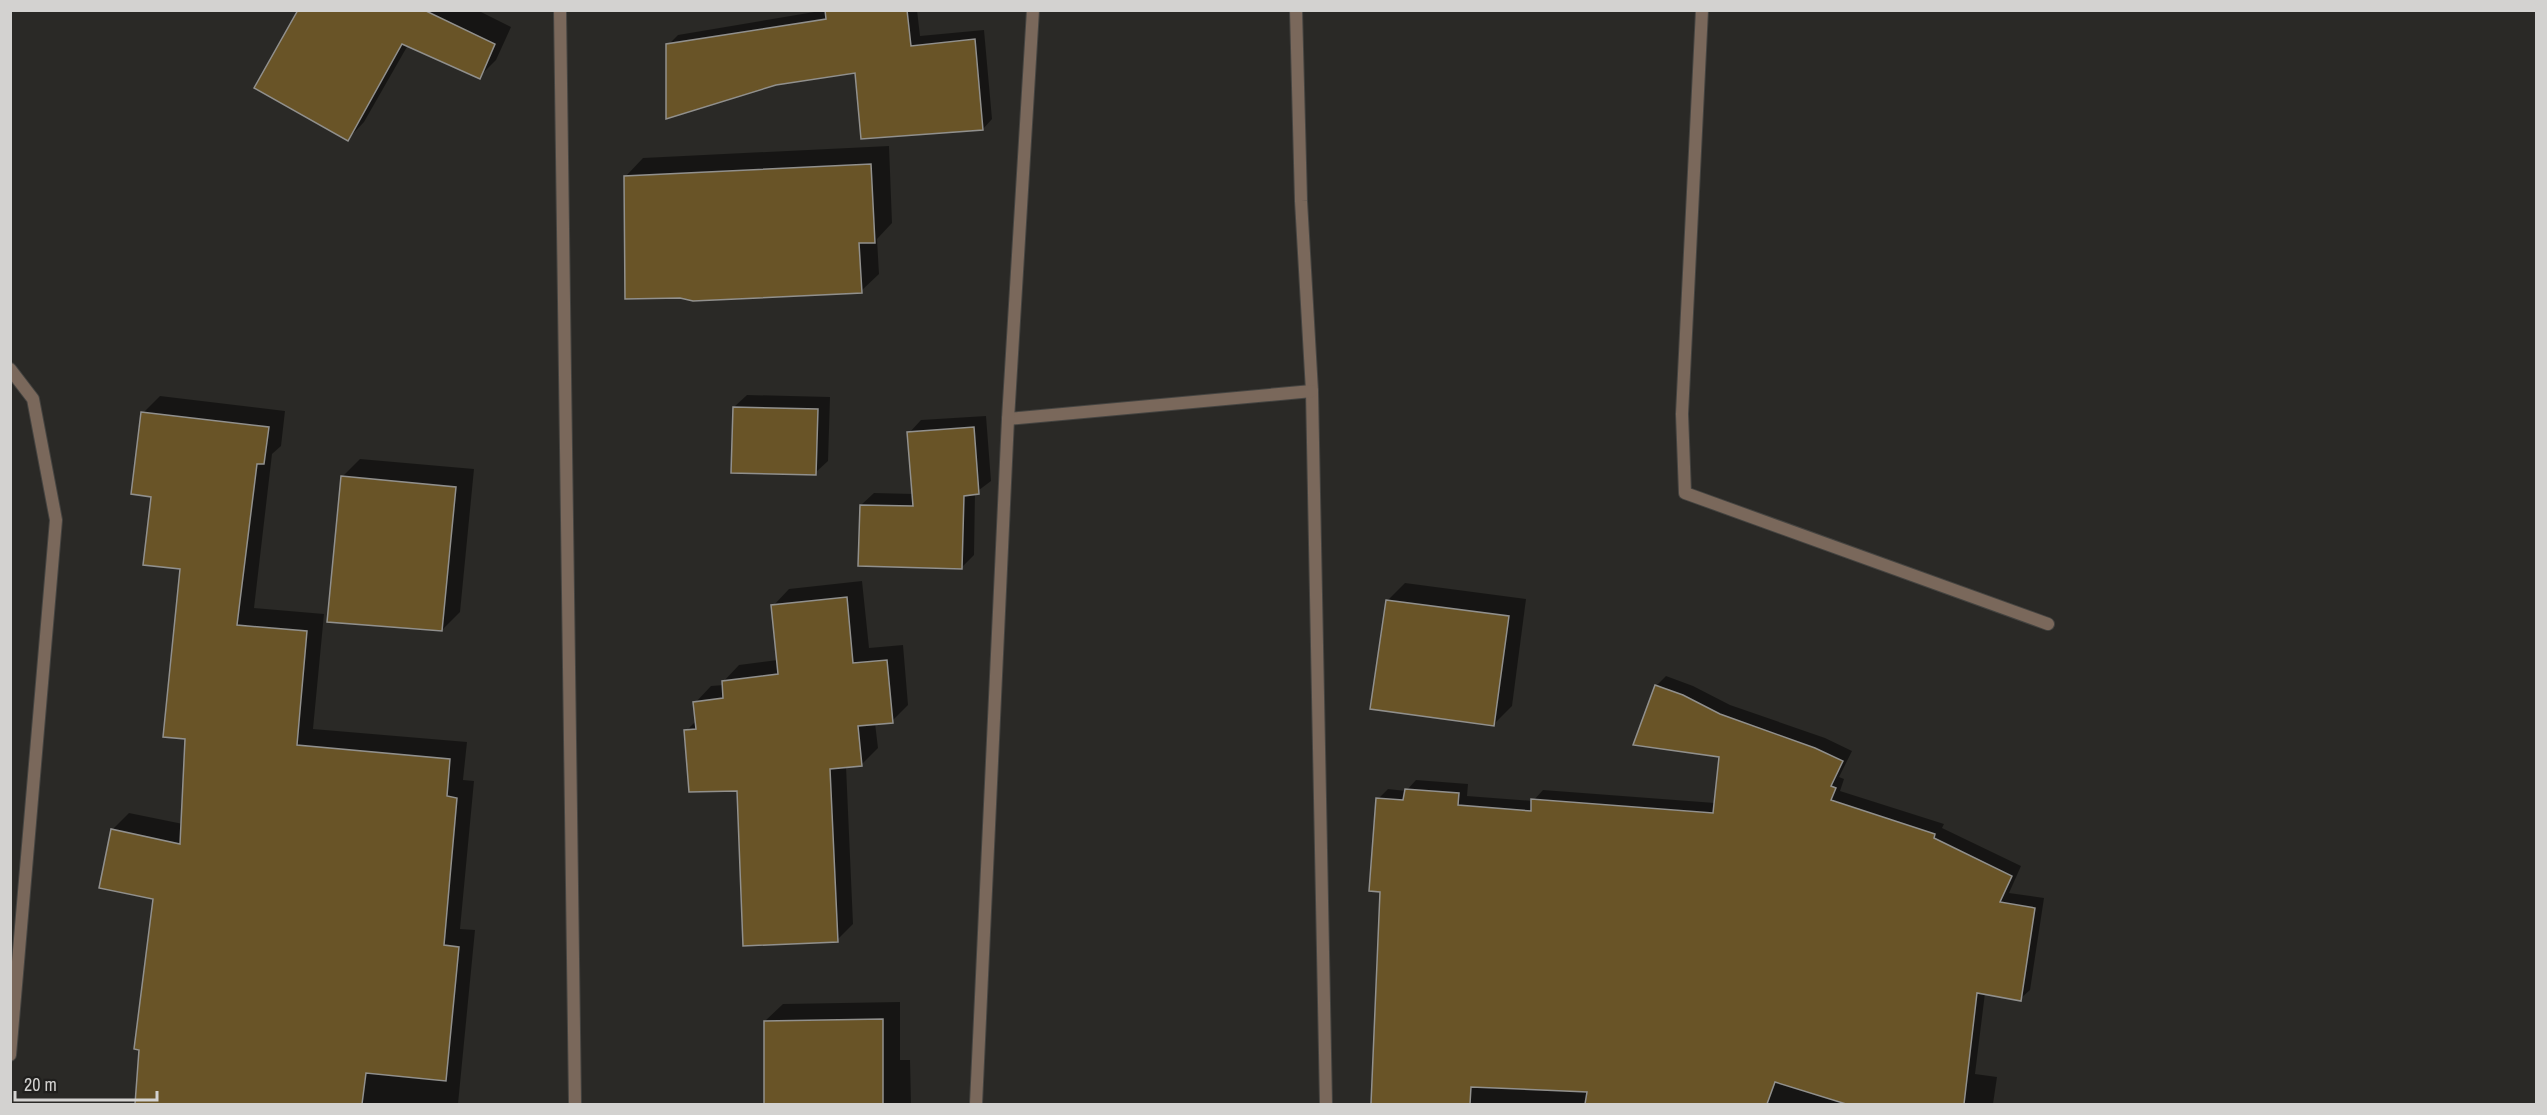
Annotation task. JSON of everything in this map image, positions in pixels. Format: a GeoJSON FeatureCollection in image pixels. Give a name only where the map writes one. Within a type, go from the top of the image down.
{"type":"FeatureCollection","features":[{"type":"Feature","properties":{"kind":"street"},"geometry":{"type":"LineString","coordinates":[[560,10],[575,1104]]}},
{"type":"Feature","properties":{"kind":"street"},"geometry":{"type":"LineString","coordinates":[[976,1104],[1008,419],[1033,10]]}},
{"type":"Feature","properties":{"kind":"street"},"geometry":{"type":"LineString","coordinates":[[1296,10],[1301,201],[1312,391],[1326,1104]]}},
{"type":"Feature","properties":{"kind":"street"},"geometry":{"type":"LineString","coordinates":[[1702,10],[1682,414],[1685,493],[2048,624]]}},
{"type":"Feature","properties":{"kind":"street"},"geometry":{"type":"LineString","coordinates":[[10,369],[33,399],[56,520],[10,1055]]}},
{"type":"Feature","properties":{"kind":"street"},"geometry":{"type":"LineString","coordinates":[[1008,419],[1312,391]]}},
{"type":"Feature","properties":{"kind":"building"},"geometry":{"type":"Polygon","coordinates":[[[298,10],[424,10],[495,44],[480,79],[402,44],[348,141],[254,88],[298,10]]]}},
{"type":"Feature","properties":{"kind":"building"},"geometry":{"type":"Polygon","coordinates":[[[825,10],[907,10],[911,46],[975,39],[983,130],[861,139],[855,73],[776,85],[666,119],[666,44],[826,19],[825,10]]]}},
{"type":"Feature","properties":{"kind":"building"},"geometry":{"type":"Polygon","coordinates":[[[871,164],[875,243],[859,243],[862,293],[693,301],[680,298],[625,299],[624,176],[871,164]]]}},
{"type":"Feature","properties":{"kind":"building"},"geometry":{"type":"Polygon","coordinates":[[[733,407],[818,409],[816,475],[731,473],[733,407]]]}},
{"type":"Feature","properties":{"kind":"building"},"geometry":{"type":"Polygon","coordinates":[[[141,412],[269,427],[264,464],[257,464],[237,625],[307,631],[297,745],[450,759],[447,796],[457,798],[444,945],[459,947],[446,1081],[366,1073],[362,1104],[135,1104],[139,1050],[134,1049],[153,899],[99,888],[111,829],[180,844],[185,739],[163,737],[180,569],[143,565],[151,497],[131,494],[141,412]]]}},
{"type":"Feature","properties":{"kind":"building"},"geometry":{"type":"Polygon","coordinates":[[[974,427],[979,494],[964,496],[962,569],[858,566],[860,505],[913,506],[907,432],[974,427]]]}},
{"type":"Feature","properties":{"kind":"building"},"geometry":{"type":"Polygon","coordinates":[[[341,476],[456,487],[442,631],[327,622],[341,476]]]}},
{"type":"Feature","properties":{"kind":"building"},"geometry":{"type":"Polygon","coordinates":[[[847,597],[853,663],[887,660],[893,723],[858,726],[862,766],[830,769],[838,942],[743,946],[737,791],[689,792],[684,730],[696,729],[693,702],[723,698],[722,681],[778,674],[771,605],[847,597]]]}},
{"type":"Feature","properties":{"kind":"building"},"geometry":{"type":"Polygon","coordinates":[[[1386,600],[1509,616],[1494,726],[1370,709],[1386,600]]]}},
{"type":"Feature","properties":{"kind":"building"},"geometry":{"type":"Polygon","coordinates":[[[1655,685],[1683,695],[1720,714],[1815,748],[1843,761],[1831,786],[1836,788],[1831,800],[1935,834],[1934,838],[2012,876],[2000,902],[2035,908],[2021,1001],[1977,993],[1964,1104],[1846,1104],[1775,1082],[1767,1104],[1585,1104],[1587,1092],[1471,1087],[1470,1104],[1371,1104],[1380,892],[1369,891],[1376,798],[1403,800],[1405,789],[1459,793],[1458,805],[1531,811],[1531,799],[1713,813],[1719,757],[1633,745],[1655,685]]]}},
{"type":"Feature","properties":{"kind":"building"},"geometry":{"type":"Polygon","coordinates":[[[883,1019],[883,1104],[764,1104],[764,1021],[883,1019]]]}}]}
